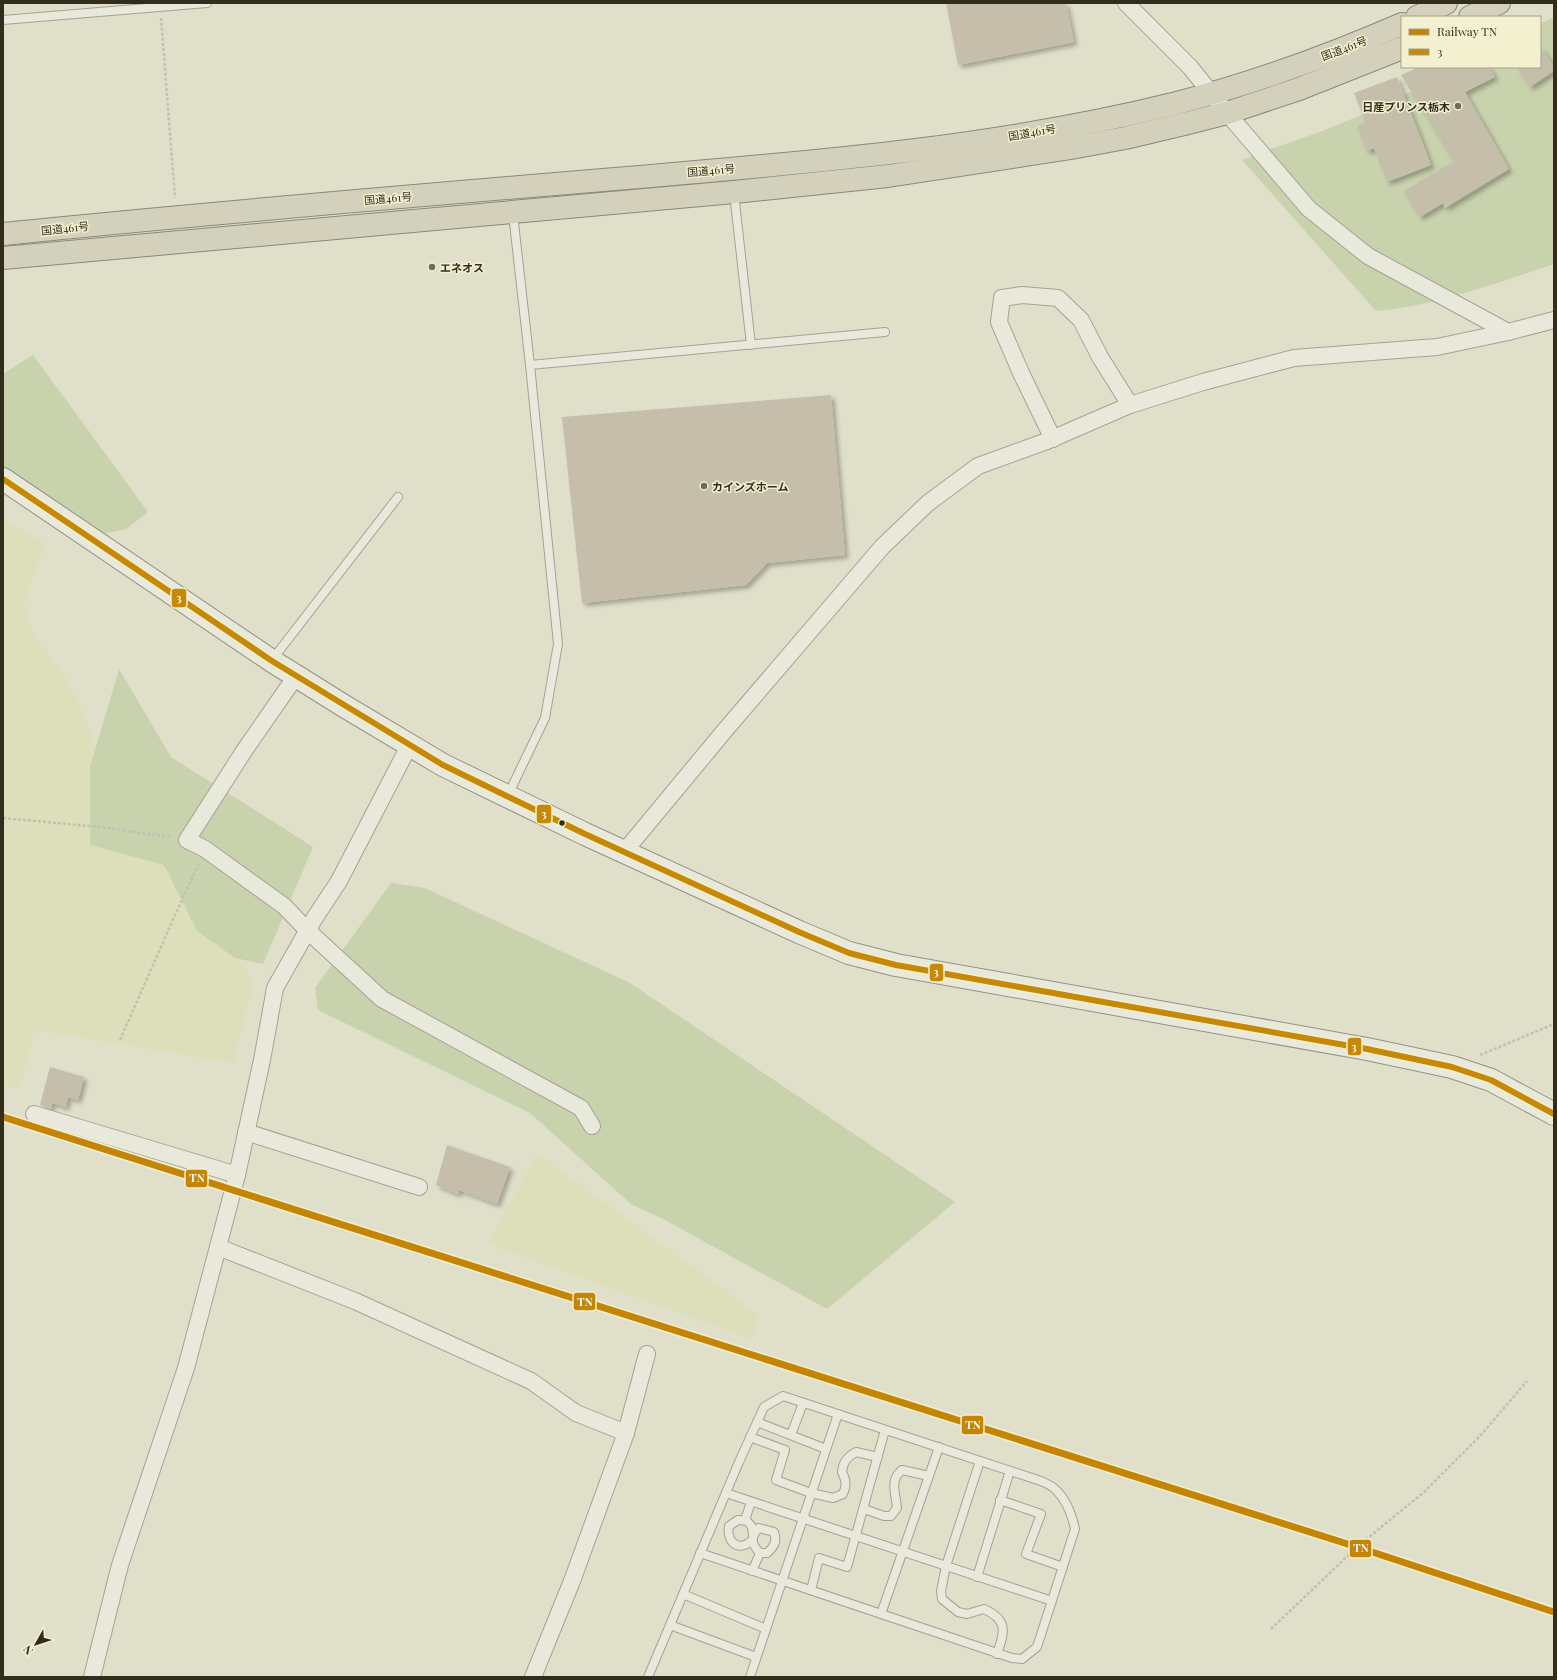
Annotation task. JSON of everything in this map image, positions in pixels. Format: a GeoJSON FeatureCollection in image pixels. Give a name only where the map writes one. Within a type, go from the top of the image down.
{"type":"FeatureCollection","features":[{"type":"Feature","properties":{"kind":"highway"},"geometry":{"type":"LineString","coordinates":[[1419,16],[1446,3]]}},
{"type":"Feature","properties":{"kind":"highway"},"geometry":{"type":"LineString","coordinates":[[1472,16],[1499,3]]}},
{"type":"Feature","properties":{"kind":"highway","name":"国道461号"},"geometry":{"type":"LineString","coordinates":[[3,234],[176,216],[722,170],[882,154],[990,140],[1128,114],[1211,94],[1290,69],[1358,43],[1401,24]]}},
{"type":"Feature","properties":{"kind":"highway","name":"国道461号"},"geometry":{"type":"LineString","coordinates":[[3,258],[734,192],[888,176],[997,160],[1125,138],[1227,114],[1320,81],[1401,48]]}},
{"type":"Feature","properties":{"kind":"street"},"geometry":{"type":"LineString","coordinates":[[1126,3],[1190,67],[1227,114],[1309,209],[1368,256],[1508,332]]}},
{"type":"Feature","properties":{"kind":"street"},"geometry":{"type":"LineString","coordinates":[[1053,439],[1021,373],[999,322],[1002,298],[1022,295],[1058,298],[1081,320],[1100,357],[1130,405]]}},
{"type":"Feature","properties":{"kind":"street"},"geometry":{"type":"LineString","coordinates":[[624,852],[731,723],[882,547],[928,503],[978,466],[1053,439],[1130,405],[1203,382],[1294,358],[1437,347],[1508,332],[1554,320]]}},
{"type":"Feature","properties":{"kind":"street"},"geometry":{"type":"LineString","coordinates":[[3,479],[272,661],[443,765],[624,852],[799,932],[849,953],[896,965],[1367,1049],[1452,1066],[1491,1080],[1554,1114]]}},
{"type":"Feature","properties":{"kind":"street"},"geometry":{"type":"LineString","coordinates":[[296,676],[244,751],[187,840],[205,849],[284,906],[308,931],[382,999],[581,1108],[592,1126]]}},
{"type":"Feature","properties":{"kind":"street"},"geometry":{"type":"LineString","coordinates":[[92,1677],[120,1565],[186,1368],[237,1175],[275,988],[339,881],[410,744]]}},
{"type":"Feature","properties":{"kind":"street"},"geometry":{"type":"LineString","coordinates":[[34,1114],[237,1175]]}},
{"type":"Feature","properties":{"kind":"street"},"geometry":{"type":"LineString","coordinates":[[246,1132],[419,1187]]}},
{"type":"Feature","properties":{"kind":"street"},"geometry":{"type":"LineString","coordinates":[[218,1247],[356,1301],[531,1381],[576,1413],[626,1433]]}},
{"type":"Feature","properties":{"kind":"street"},"geometry":{"type":"LineString","coordinates":[[533,1677],[572,1581],[626,1433],[646,1354]]}},
{"type":"Feature","properties":{"kind":"lane"},"geometry":{"type":"LineString","coordinates":[[3,20],[207,3]]}},
{"type":"Feature","properties":{"kind":"lane"},"geometry":{"type":"LineString","coordinates":[[734,192],[750,345]]}},
{"type":"Feature","properties":{"kind":"lane"},"geometry":{"type":"LineString","coordinates":[[507,796],[545,718],[558,644],[530,365],[512,212]]}},
{"type":"Feature","properties":{"kind":"lane"},"geometry":{"type":"LineString","coordinates":[[530,365],[885,332]]}},
{"type":"Feature","properties":{"kind":"lane"},"geometry":{"type":"LineString","coordinates":[[272,661],[398,497]]}},
{"type":"Feature","properties":{"kind":"lane"},"geometry":{"type":"LineString","coordinates":[[648,1677],[700,1553],[764,1407],[783,1396],[1041,1481],[1055,1488],[1066,1503],[1075,1529],[1037,1647],[1022,1659],[997,1654],[700,1553]]}},
{"type":"Feature","properties":{"kind":"lane"},"geometry":{"type":"LineString","coordinates":[[792,1435],[803,1403]]}},
{"type":"Feature","properties":{"kind":"lane"},"geometry":{"type":"LineString","coordinates":[[750,1677],[838,1414]]}},
{"type":"Feature","properties":{"kind":"lane"},"geometry":{"type":"LineString","coordinates":[[757,1422],[826,1449]]}},
{"type":"Feature","properties":{"kind":"lane"},"geometry":{"type":"LineString","coordinates":[[810,1590],[819,1558],[847,1567],[885,1430]]}},
{"type":"Feature","properties":{"kind":"lane"},"geometry":{"type":"LineString","coordinates":[[750,1437],[785,1450],[776,1480],[811,1494],[833,1498],[844,1494],[846,1479],[842,1472],[842,1468],[847,1458],[856,1452],[878,1457]]}},
{"type":"Feature","properties":{"kind":"lane"},"geometry":{"type":"LineString","coordinates":[[881,1614],[939,1448]]}},
{"type":"Feature","properties":{"kind":"lane"},"geometry":{"type":"LineString","coordinates":[[980,1461],[946,1566],[940,1591],[942,1599],[948,1606],[958,1612],[967,1614],[984,1609],[997,1616],[1001,1623],[1003,1635],[997,1654]]}},
{"type":"Feature","properties":{"kind":"lane"},"geometry":{"type":"LineString","coordinates":[[864,1509],[884,1516],[891,1516],[897,1508],[894,1483],[896,1475],[902,1470],[929,1476]]}},
{"type":"Feature","properties":{"kind":"lane"},"geometry":{"type":"LineString","coordinates":[[977,1576],[1010,1471]]}},
{"type":"Feature","properties":{"kind":"lane"},"geometry":{"type":"LineString","coordinates":[[726,1493],[1052,1602]]}},
{"type":"Feature","properties":{"kind":"lane"},"geometry":{"type":"LineString","coordinates":[[1000,1500],[1041,1514],[1026,1554],[1063,1567]]}},
{"type":"Feature","properties":{"kind":"lane"},"geometry":{"type":"LineString","coordinates":[[745,1520],[751,1502]]}},
{"type":"Feature","properties":{"kind":"lane"},"geometry":{"type":"LineString","coordinates":[[745,1520],[738,1520],[729,1526],[729,1536],[732,1542],[741,1546],[747,1545],[753,1537],[759,1528],[765,1529],[774,1532],[776,1537],[776,1542],[773,1548],[767,1553],[760,1552],[754,1547],[753,1537],[750,1524],[745,1520]]}},
{"type":"Feature","properties":{"kind":"lane"},"geometry":{"type":"LineString","coordinates":[[752,1571],[760,1552]]}},
{"type":"Feature","properties":{"kind":"lane"},"geometry":{"type":"LineString","coordinates":[[683,1594],[766,1629]]}},
{"type":"Feature","properties":{"kind":"lane"},"geometry":{"type":"LineString","coordinates":[[670,1625],[756,1657]]}},
{"type":"Feature","properties":{"kind":"path"},"geometry":{"type":"LineString","coordinates":[[160,7],[176,216]]}},
{"type":"Feature","properties":{"kind":"path"},"geometry":{"type":"LineString","coordinates":[[3,818],[100,827],[187,840]]}},
{"type":"Feature","properties":{"kind":"path"},"geometry":{"type":"LineString","coordinates":[[120,1040],[174,914],[205,849]]}},
{"type":"Feature","properties":{"kind":"path"},"geometry":{"type":"LineString","coordinates":[[1479,1055],[1554,1024]]}},
{"type":"Feature","properties":{"kind":"path"},"geometry":{"type":"LineString","coordinates":[[1271,1629],[1357,1547],[1424,1492],[1480,1436],[1527,1381]]}},
{"type":"Feature","properties":{"kind":"green space"},"geometry":{"type":"Polygon","coordinates":[[[1554,17],[1554,264],[1444,299],[1376,311],[1242,160],[1317,133],[1379,108],[1456,68],[1541,68],[1541,24],[1554,17]]]}},
{"type":"Feature","properties":{"kind":"green space"},"geometry":{"type":"Polygon","coordinates":[[[33,355],[148,512],[126,529],[92,536],[3,478],[3,374],[33,355]]]}},
{"type":"Feature","properties":{"kind":"green space"},"geometry":{"type":"Polygon","coordinates":[[[3,518],[45,544],[24,601],[32,632],[64,676],[78,700],[95,745],[88,781],[90,845],[164,865],[197,931],[235,958],[254,981],[233,1063],[34,1030],[20,1089],[3,1084],[3,518]]]}},
{"type":"Feature","properties":{"kind":"green space"},"geometry":{"type":"Polygon","coordinates":[[[119,669],[171,757],[313,847],[263,964],[235,958],[197,931],[164,865],[90,845],[90,767],[119,669]]]}},
{"type":"Feature","properties":{"kind":"green space"},"geometry":{"type":"Polygon","coordinates":[[[391,883],[425,888],[630,983],[955,1202],[827,1309],[665,1220],[631,1204],[530,1113],[318,1010],[315,988],[391,883]]]}},
{"type":"Feature","properties":{"kind":"green space"},"geometry":{"type":"Polygon","coordinates":[[[537,1153],[760,1316],[751,1339],[488,1244],[537,1153]]]}},
{"type":"Feature","properties":{"kind":"building"},"geometry":{"type":"Polygon","coordinates":[[[946,3],[1066,3],[1074,42],[958,65],[946,3]]]}},
{"type":"Feature","properties":{"kind":"building"},"geometry":{"type":"Polygon","coordinates":[[[1541,48],[1554,67],[1554,71],[1530,87],[1518,68],[1541,68],[1541,48]]]}},
{"type":"Feature","properties":{"kind":"building"},"geometry":{"type":"Polygon","coordinates":[[[1417,68],[1490,68],[1495,77],[1465,92],[1509,169],[1445,208],[1443,203],[1420,217],[1404,191],[1454,161],[1401,75],[1417,68]]]}},
{"type":"Feature","properties":{"kind":"building"},"geometry":{"type":"Polygon","coordinates":[[[1397,77],[1431,165],[1387,182],[1374,148],[1367,151],[1357,126],[1366,122],[1354,93],[1397,77]]]}},
{"type":"Feature","properties":{"kind":"building","name":"カインズホーム"},"geometry":{"type":"Polygon","coordinates":[[[831,395],[845,555],[767,563],[746,585],[582,603],[562,417],[831,395]]]}},
{"type":"Feature","properties":{"kind":"building"},"geometry":{"type":"Polygon","coordinates":[[[50,1067],[84,1077],[78,1100],[68,1097],[66,1107],[52,1103],[51,1109],[40,1105],[50,1067]]]}},
{"type":"Feature","properties":{"kind":"building"},"geometry":{"type":"Polygon","coordinates":[[[447,1145],[510,1167],[497,1204],[459,1190],[458,1194],[436,1185],[447,1145]]]}},
{"type":"Feature","properties":{"kind":"rail line","name":"TN"},"geometry":{"type":"LineString","coordinates":[[3,1117],[1357,1547],[1554,1612]]}},
{"type":"Feature","properties":{"kind":"transit line","name":"3"},"geometry":{"type":"LineString","coordinates":[[3,479],[272,661],[443,765],[585,834],[799,932],[849,953],[896,965],[1367,1049],[1452,1067],[1491,1080],[1554,1114]]}},
{"type":"Feature","properties":{"kind":"place","name":"日産プリンス栃木"},"geometry":{"type":"Point","coordinates":[1458,106]}},
{"type":"Feature","properties":{"kind":"place","name":"エネオス"},"geometry":{"type":"Point","coordinates":[432,267]}},
{"type":"Feature","properties":{"kind":"place","name":"カインズホーム"},"geometry":{"type":"Point","coordinates":[704,486]}}]}
